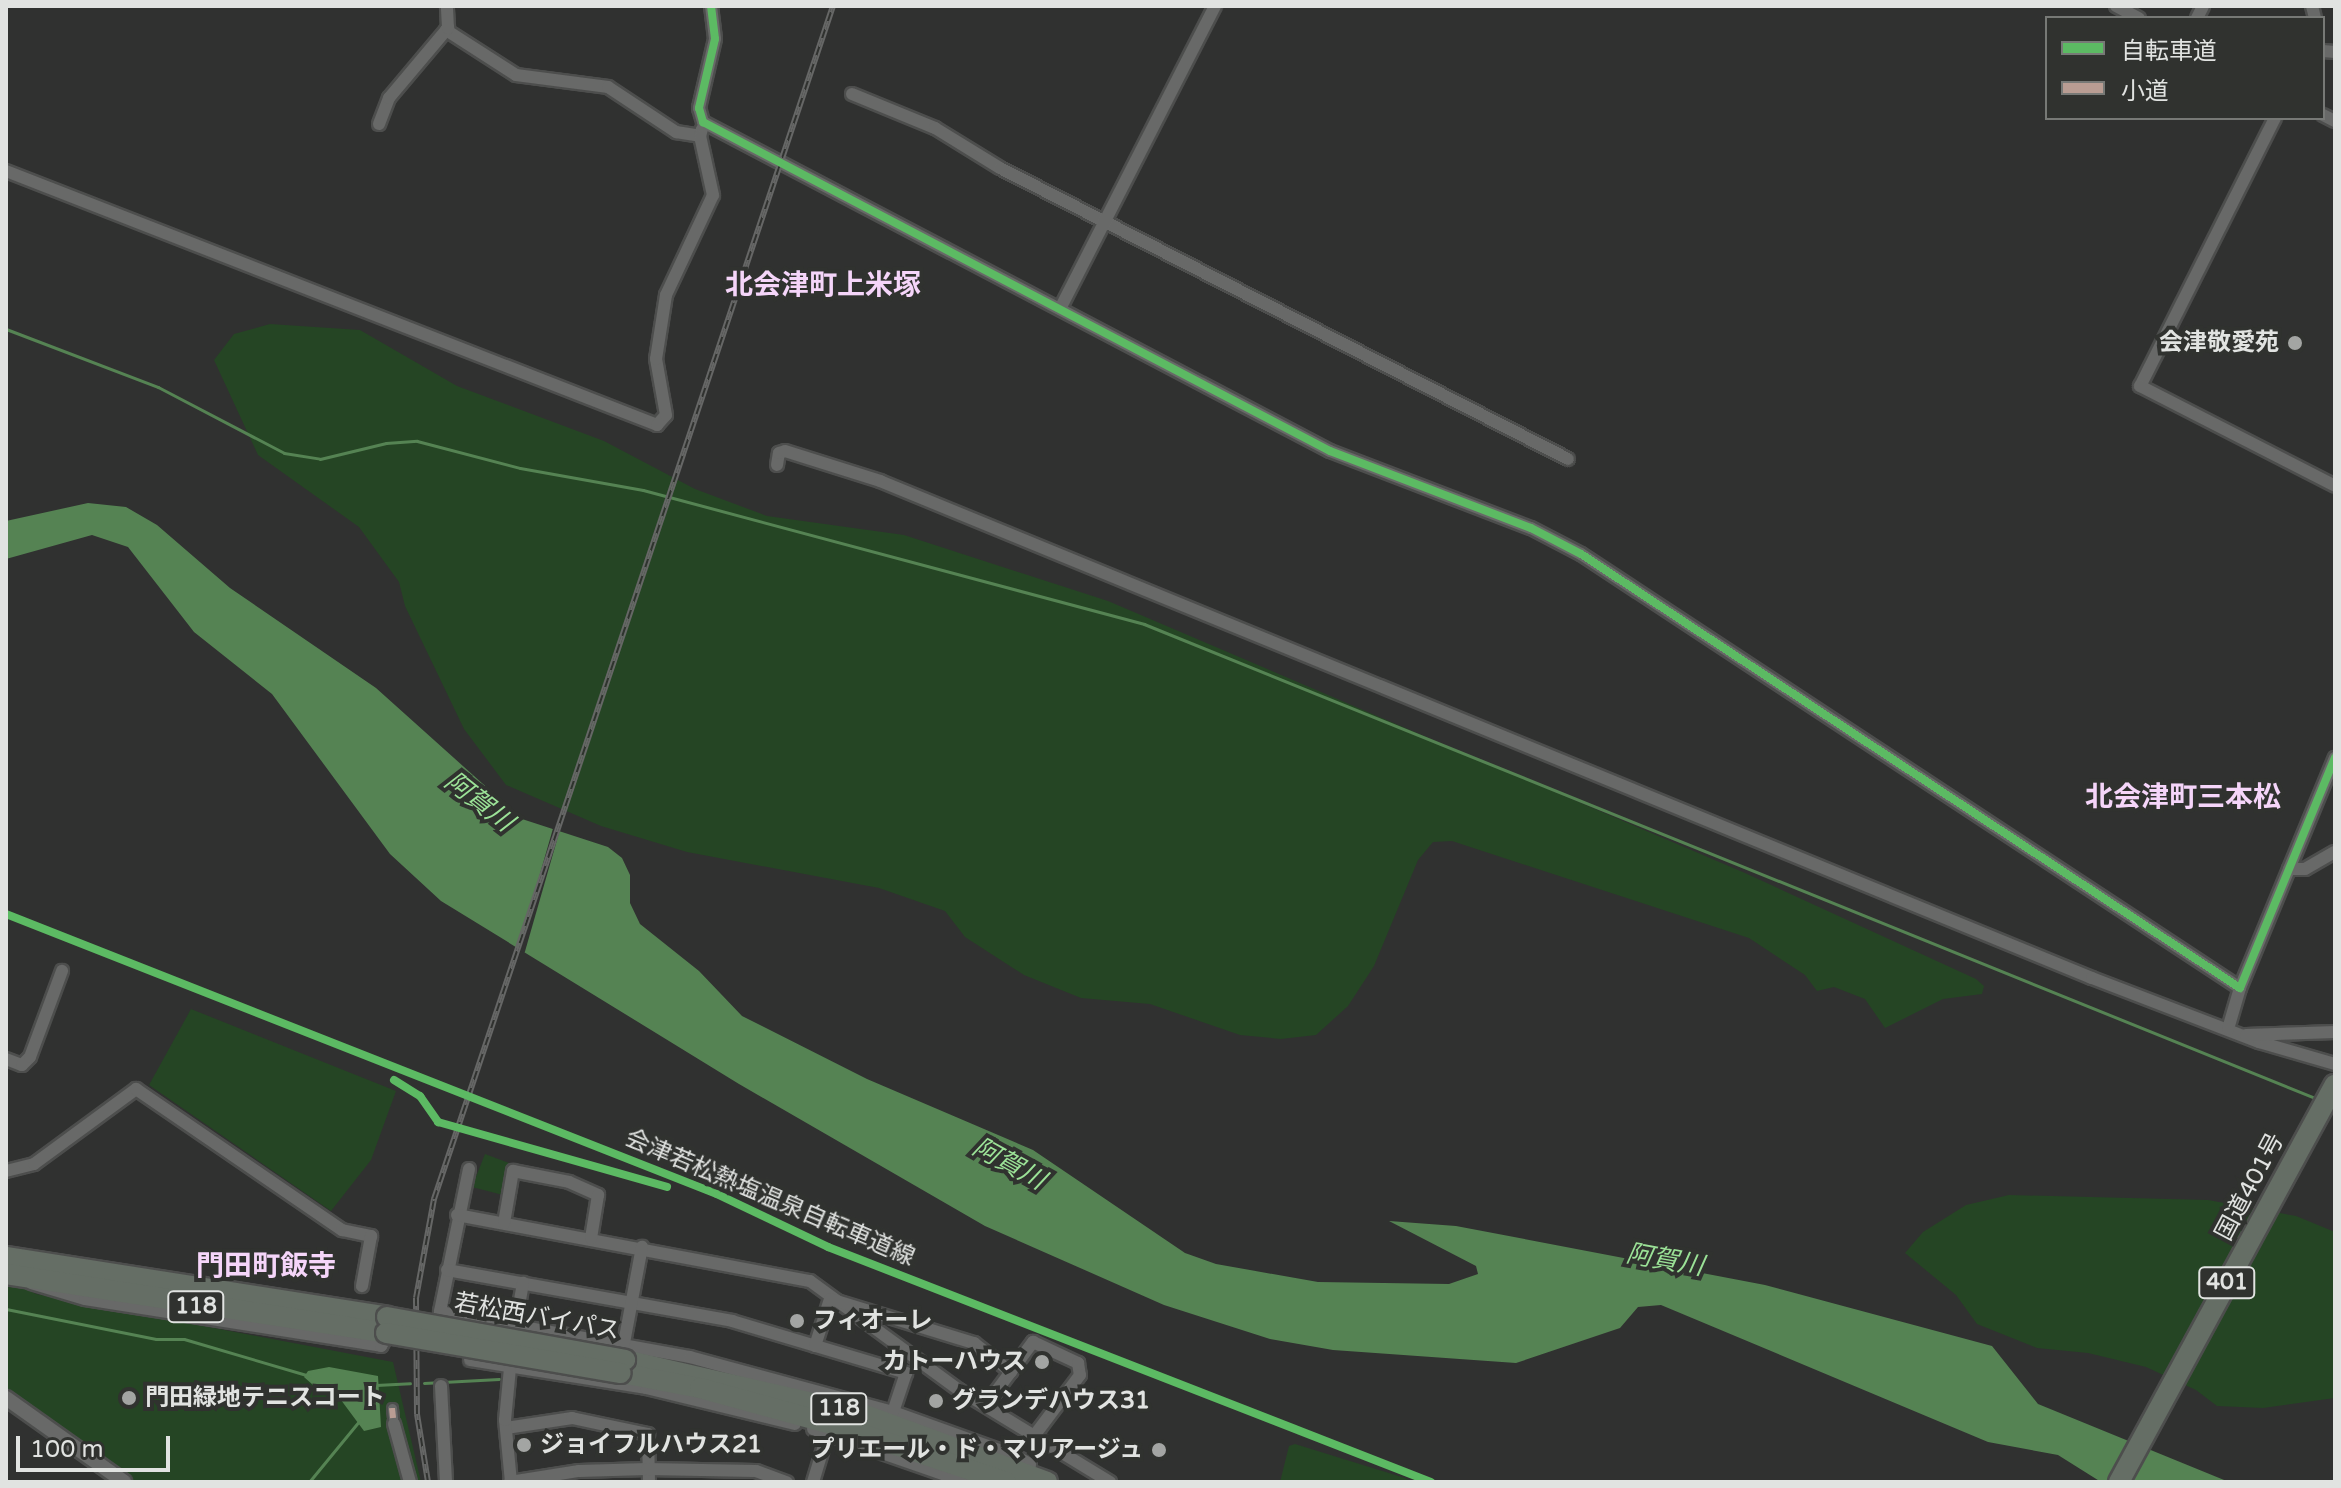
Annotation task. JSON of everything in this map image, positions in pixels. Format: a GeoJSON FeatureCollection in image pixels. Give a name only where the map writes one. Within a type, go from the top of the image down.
{"type":"FeatureCollection","features":[{"type":"Feature","properties":{"kind":"highway","name":"国道401号"},"geometry":{"type":"LineString","coordinates":[[2119,1482],[2335,1085]]}},
{"type":"Feature","properties":{"kind":"highway","name":"若松西バイパス"},"geometry":{"type":"LineString","coordinates":[[6,1255],[387,1325]]}},
{"type":"Feature","properties":{"kind":"highway","name":"若松西バイパス"},"geometry":{"type":"LineString","coordinates":[[13,1276],[617,1359],[865,1415],[1038,1479]]}},
{"type":"Feature","properties":{"kind":"highway","name":"若松西バイパス"},"geometry":{"type":"LineString","coordinates":[[617,1359],[700,1388],[824,1422],[1006,1482]]}},
{"type":"Feature","properties":{"kind":"street"},"geometry":{"type":"LineString","coordinates":[[379,124],[389,98],[446,30],[447,6]]}},
{"type":"Feature","properties":{"kind":"street"},"geometry":{"type":"LineString","coordinates":[[6,171],[657,425],[666,415],[656,359],[666,295],[713,195],[700,136],[703,122],[699,108],[715,39],[711,6]]}},
{"type":"Feature","properties":{"kind":"street"},"geometry":{"type":"LineString","coordinates":[[1061,307],[1215,6]]}},
{"type":"Feature","properties":{"kind":"street"},"geometry":{"type":"LineString","coordinates":[[2116,6],[2135,16]]}},
{"type":"Feature","properties":{"kind":"street"},"geometry":{"type":"LineString","coordinates":[[446,30],[516,75],[608,87],[676,132],[700,136]]}},
{"type":"Feature","properties":{"kind":"street"},"geometry":{"type":"LineString","coordinates":[[852,94],[935,128],[1104,223],[1568,459]]}},
{"type":"Feature","properties":{"kind":"street"},"geometry":{"type":"LineString","coordinates":[[2274,120],[2140,386],[2335,486]]}},
{"type":"Feature","properties":{"kind":"street"},"geometry":{"type":"LineString","coordinates":[[703,122],[1061,307],[1330,451],[1531,528],[1581,554],[2240,988]]}},
{"type":"Feature","properties":{"kind":"street"},"geometry":{"type":"LineString","coordinates":[[777,465],[779,453],[785,451],[880,481],[2243,1036],[2335,1064]]}},
{"type":"Feature","properties":{"kind":"street"},"geometry":{"type":"LineString","coordinates":[[2228,1029],[2240,988],[2335,758]]}},
{"type":"Feature","properties":{"kind":"street"},"geometry":{"type":"LineString","coordinates":[[2289,869],[2305,869],[2335,852]]}},
{"type":"Feature","properties":{"kind":"street"},"geometry":{"type":"LineString","coordinates":[[6,1059],[22,1065],[30,1057],[62,971]]}},
{"type":"Feature","properties":{"kind":"street"},"geometry":{"type":"LineString","coordinates":[[2243,1036],[2335,1032]]}},
{"type":"Feature","properties":{"kind":"street"},"geometry":{"type":"LineString","coordinates":[[6,1171],[34,1164],[136,1089],[342,1230],[371,1236],[362,1286]]}},
{"type":"Feature","properties":{"kind":"street"},"geometry":{"type":"LineString","coordinates":[[469,1169],[457,1215],[440,1312],[516,1323],[965,1482]]}},
{"type":"Feature","properties":{"kind":"street"},"geometry":{"type":"LineString","coordinates":[[504,1223],[513,1171],[569,1182],[598,1195],[591,1238]]}},
{"type":"Feature","properties":{"kind":"street"},"geometry":{"type":"LineString","coordinates":[[457,1215],[642,1247],[810,1281],[830,1299],[913,1358],[1110,1482]]}},
{"type":"Feature","properties":{"kind":"street"},"geometry":{"type":"LineString","coordinates":[[617,1359],[642,1247]]}},
{"type":"Feature","properties":{"kind":"street"},"geometry":{"type":"LineString","coordinates":[[6,1255],[388,1310],[393,1316],[381,1346],[85,1299],[45,1290],[13,1276]]}},
{"type":"Feature","properties":{"kind":"street"},"geometry":{"type":"LineString","coordinates":[[447,1270],[732,1321],[906,1373]]}},
{"type":"Feature","properties":{"kind":"street"},"geometry":{"type":"LineString","coordinates":[[523,1283],[506,1428],[511,1482],[580,1476],[648,1475],[754,1476],[787,1482]]}},
{"type":"Feature","properties":{"kind":"street"},"geometry":{"type":"LineString","coordinates":[[815,1346],[830,1299]]}},
{"type":"Feature","properties":{"kind":"street"},"geometry":{"type":"LineString","coordinates":[[830,1299],[974,1343],[1011,1372]]}},
{"type":"Feature","properties":{"kind":"street"},"geometry":{"type":"LineString","coordinates":[[986,1405],[1033,1342],[1078,1363],[1080,1375],[1034,1436]]}},
{"type":"Feature","properties":{"kind":"street"},"geometry":{"type":"LineString","coordinates":[[893,1412],[913,1358]]}},
{"type":"Feature","properties":{"kind":"street"},"geometry":{"type":"LineString","coordinates":[[470,1360],[511,1365],[617,1359],[893,1412],[1013,1455],[1030,1464],[1038,1479]]}},
{"type":"Feature","properties":{"kind":"street"},"geometry":{"type":"LineString","coordinates":[[441,1386],[446,1482]]}},
{"type":"Feature","properties":{"kind":"street"},"geometry":{"type":"LineString","coordinates":[[6,1398],[124,1482]]}},
{"type":"Feature","properties":{"kind":"street"},"geometry":{"type":"LineString","coordinates":[[393,1416],[410,1482]]}},
{"type":"Feature","properties":{"kind":"street"},"geometry":{"type":"LineString","coordinates":[[506,1428],[572,1418],[648,1434],[648,1475]]}},
{"type":"Feature","properties":{"kind":"street"},"geometry":{"type":"LineString","coordinates":[[813,1482],[826,1439]]}},
{"type":"Feature","properties":{"kind":"shaded area"},"geometry":{"type":"Polygon","coordinates":[[[270,324],[360,330],[457,386],[604,441],[695,489],[767,516],[904,535],[1108,601],[1745,873],[1976,979],[1984,986],[1982,994],[1943,999],[1885,1028],[1865,999],[1834,987],[1817,991],[1805,975],[1749,938],[1452,841],[1433,842],[1418,860],[1374,966],[1348,1006],[1316,1035],[1281,1039],[1240,1035],[1150,1004],[1081,998],[1024,975],[965,937],[945,911],[879,888],[687,852],[601,826],[506,785],[464,729],[405,606],[399,582],[359,527],[258,455],[214,360],[234,334],[270,324]]]}},
{"type":"Feature","properties":{"kind":"shaded area"},"geometry":{"type":"Polygon","coordinates":[[[191,1009],[396,1091],[371,1160],[331,1211],[149,1085],[191,1009]]]}},
{"type":"Feature","properties":{"kind":"shaded area"},"geometry":{"type":"Polygon","coordinates":[[[485,1154],[509,1163],[503,1195],[472,1187],[485,1154]]]}},
{"type":"Feature","properties":{"kind":"shaded area"},"geometry":{"type":"Polygon","coordinates":[[[2009,1195],[2208,1200],[2296,1216],[2335,1232],[2335,1398],[2263,1408],[2217,1406],[2196,1390],[2146,1367],[2088,1353],[2037,1348],[1977,1324],[1956,1295],[1905,1253],[1923,1232],[1966,1205],[2009,1195]]]}},
{"type":"Feature","properties":{"kind":"shaded area"},"geometry":{"type":"Polygon","coordinates":[[[6,1278],[36,1294],[393,1362],[421,1482],[129,1482],[6,1394],[6,1278]]]}},
{"type":"Feature","properties":{"kind":"shaded area"},"geometry":{"type":"Polygon","coordinates":[[[1295,1444],[1411,1482],[1280,1482],[1289,1446],[1295,1444]]]}},
{"type":"Feature","properties":{"kind":"water","name":"阿賀川"},"geometry":{"type":"Polygon","coordinates":[[[88,503],[126,507],[157,525],[230,588],[376,688],[522,819],[608,847],[622,858],[630,875],[630,903],[640,924],[699,971],[742,1016],[867,1079],[1033,1150],[1185,1253],[1216,1264],[1318,1282],[1449,1284],[1478,1274],[1476,1266],[1389,1221],[1456,1226],[1765,1285],[1992,1346],[2038,1404],[2229,1482],[2101,1482],[2058,1455],[1988,1442],[1661,1305],[1638,1307],[1620,1328],[1516,1363],[1333,1350],[1270,1339],[1164,1305],[985,1226],[739,1084],[441,901],[390,854],[272,694],[194,632],[128,547],[92,535],[6,559],[6,521],[88,503]]]}},
{"type":"Feature","properties":{"kind":"water"},"geometry":{"type":"Polygon","coordinates":[[[329,1367],[378,1376],[381,1427],[364,1431],[341,1400],[322,1393],[304,1377],[308,1371],[329,1367]]]}},
{"type":"Feature","properties":{"kind":"pier"},"geometry":{"type":"Polygon","coordinates":[[[554,825],[561,827],[525,953],[518,951],[554,825]]]}},
{"type":"Feature","properties":{"kind":"waterway"},"geometry":{"type":"LineString","coordinates":[[6,329],[158,387],[284,453],[320,459],[386,443],[417,441],[520,468],[643,490],[1144,624],[2320,1100]]}},
{"type":"Feature","properties":{"kind":"waterway"},"geometry":{"type":"LineString","coordinates":[[6,1309],[156,1339],[184,1339],[310,1376]]}},
{"type":"Feature","properties":{"kind":"waterway"},"geometry":{"type":"LineString","coordinates":[[424,1383],[499,1379]]}},
{"type":"Feature","properties":{"kind":"waterway"},"geometry":{"type":"LineString","coordinates":[[376,1385],[410,1383]]}},
{"type":"Feature","properties":{"kind":"waterway"},"geometry":{"type":"LineString","coordinates":[[309,1482],[360,1420]]}},
{"type":"Feature","properties":{"kind":"railway"},"geometry":{"type":"LineString","coordinates":[[428,1482],[417,1414],[416,1298],[434,1199],[833,6]]}},
{"type":"Feature","properties":{"kind":"marked path"},"geometry":{"type":"LineString","coordinates":[[392,1408],[393,1418]]}},
{"type":"Feature","properties":{"kind":"cycle path"},"geometry":{"type":"LineString","coordinates":[[711,6],[715,39],[699,108],[703,122],[1330,451],[1531,528],[1581,554],[2240,988],[2335,758]]}},
{"type":"Feature","properties":{"kind":"cycle path","name":"会津若松熱塩温泉自転車道線"},"geometry":{"type":"LineString","coordinates":[[6,914],[717,1194],[828,1247],[1431,1482]]}},
{"type":"Feature","properties":{"kind":"cycle path"},"geometry":{"type":"LineString","coordinates":[[394,1080],[420,1096],[438,1122],[667,1187]]}},
{"type":"Feature","properties":{"kind":"place","name":"会津敬愛苑"},"geometry":{"type":"Point","coordinates":[2295,343]}},
{"type":"Feature","properties":{"kind":"place","name":"フィオーレ"},"geometry":{"type":"Point","coordinates":[797,1321]}},
{"type":"Feature","properties":{"kind":"place","name":"カトーハウス"},"geometry":{"type":"Point","coordinates":[1042,1362]}},
{"type":"Feature","properties":{"kind":"place","name":"門田緑地テニスコート"},"geometry":{"type":"Point","coordinates":[129,1398]}},
{"type":"Feature","properties":{"kind":"place","name":"グランデハウス31"},"geometry":{"type":"Point","coordinates":[936,1401]}},
{"type":"Feature","properties":{"kind":"place","name":"ジョイフルハウス21"},"geometry":{"type":"Point","coordinates":[524,1445]}},
{"type":"Feature","properties":{"kind":"place","name":"プリエール・ド・マリアージュ"},"geometry":{"type":"Point","coordinates":[1159,1450]}},
{"type":"Feature","properties":{"kind":"district","name":"北会津町上米塚"},"geometry":{"type":"Point","coordinates":[823,285]}},
{"type":"Feature","properties":{"kind":"district","name":"北会津町三本松"},"geometry":{"type":"Point","coordinates":[2183,797]}},
{"type":"Feature","properties":{"kind":"district","name":"門田町飯寺"},"geometry":{"type":"Point","coordinates":[266,1266]}}]}
